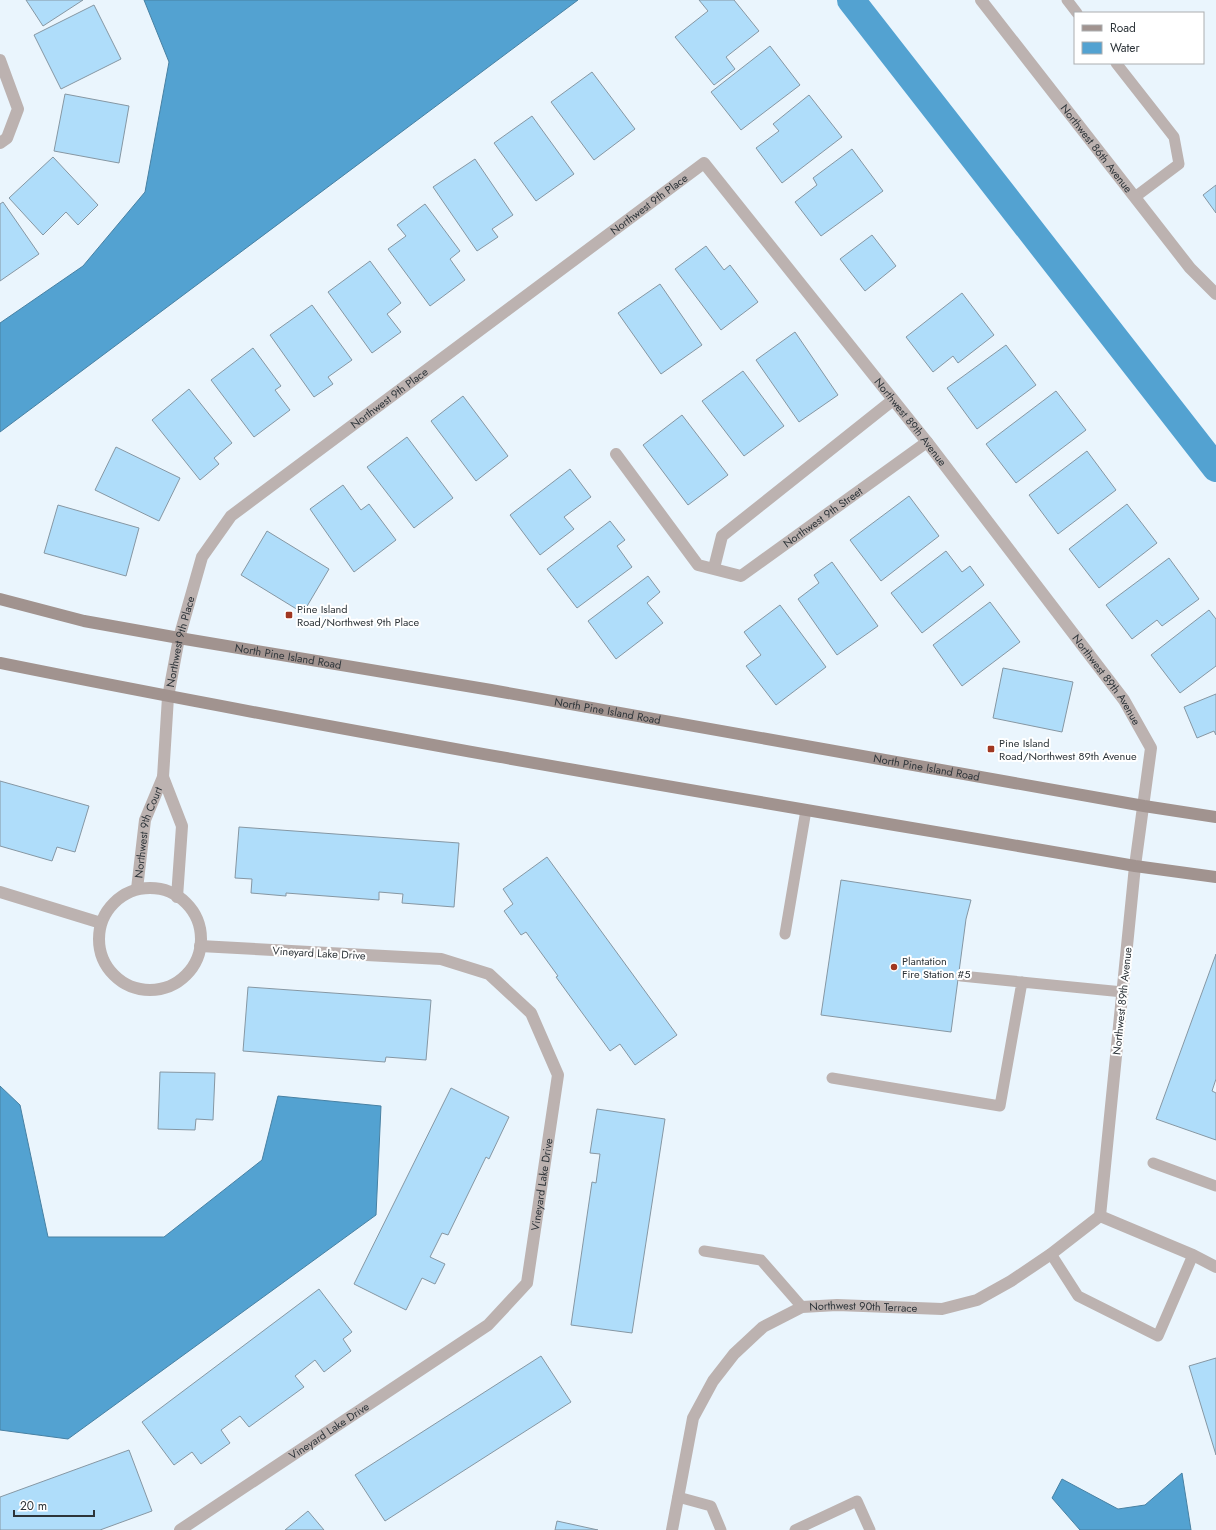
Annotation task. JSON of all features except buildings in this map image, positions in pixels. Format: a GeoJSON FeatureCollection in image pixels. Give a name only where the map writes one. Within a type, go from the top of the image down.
{"type":"FeatureCollection","features":[{"type":"Feature","properties":{"kind":"main road","name":"North Pine Island Road"},"geometry":{"type":"LineString","coordinates":[[0,600],[84,620],[178,638],[491,690],[1144,806],[1216,817]]}},
{"type":"Feature","properties":{"kind":"main road"},"geometry":{"type":"LineString","coordinates":[[0,663],[168,697],[806,810],[1135,866],[1216,877]]}},
{"type":"Feature","properties":{"kind":"street","name":"Northwest 86th Avenue"},"geometry":{"type":"LineString","coordinates":[[981,0],[1190,268],[1216,294]]}},
{"type":"Feature","properties":{"kind":"street"},"geometry":{"type":"LineString","coordinates":[[0,60],[18,109],[7,138],[0,143]]}},
{"type":"Feature","properties":{"kind":"street","name":"Northwest 89th Avenue"},"geometry":{"type":"LineString","coordinates":[[704,163],[927,442],[1124,700],[1151,748],[1135,866],[1100,1216]]}},
{"type":"Feature","properties":{"kind":"street","name":"Northwest 9th Place"},"geometry":{"type":"LineString","coordinates":[[168,697],[178,638],[202,557],[231,516],[704,163]]}},
{"type":"Feature","properties":{"kind":"street"},"geometry":{"type":"LineString","coordinates":[[714,568],[722,536],[894,400]]}},
{"type":"Feature","properties":{"kind":"street","name":"Northwest 9th Street"},"geometry":{"type":"LineString","coordinates":[[616,454],[698,565],[740,576],[927,442]]}},
{"type":"Feature","properties":{"kind":"street","name":"Northwest 9th Court"},"geometry":{"type":"LineString","coordinates":[[137,889],[145,820],[164,777],[168,697]]}},
{"type":"Feature","properties":{"kind":"street","name":"Northwest 9th Court"},"geometry":{"type":"LineString","coordinates":[[164,777],[182,826],[177,896]]}},
{"type":"Feature","properties":{"kind":"street"},"geometry":{"type":"LineString","coordinates":[[154,888],[170,892],[177,896],[184,901],[194,914],[200,930],[200,946],[195,962],[185,976],[171,985],[155,990],[137,988],[122,982],[110,971],[104,961],[99,940],[101,923],[109,908],[122,897],[137,889],[154,888]]}},
{"type":"Feature","properties":{"kind":"street"},"geometry":{"type":"LineString","coordinates":[[0,892],[101,923]]}},
{"type":"Feature","properties":{"kind":"street","name":"Vineyard Lake Drive"},"geometry":{"type":"LineString","coordinates":[[180,1530],[488,1325],[527,1283],[558,1075],[532,1013],[489,974],[441,959],[200,946]]}},
{"type":"Feature","properties":{"kind":"street"},"geometry":{"type":"LineString","coordinates":[[1100,1216],[1193,1255],[1216,1267]]}},
{"type":"Feature","properties":{"kind":"street","name":"Northwest 90th Terrace"},"geometry":{"type":"LineString","coordinates":[[672,1530],[694,1418],[713,1381],[734,1354],[763,1327],[802,1307],[837,1306],[942,1309],[977,1300],[1011,1282],[1051,1254],[1100,1216]]}},
{"type":"Feature","properties":{"kind":"lane"},"geometry":{"type":"LineString","coordinates":[[1067,0],[1076,12]]}},
{"type":"Feature","properties":{"kind":"lane"},"geometry":{"type":"LineString","coordinates":[[1117,64],[1174,137],[1179,164],[1135,197]]}},
{"type":"Feature","properties":{"kind":"lane"},"geometry":{"type":"LineString","coordinates":[[786,934],[806,810]]}},
{"type":"Feature","properties":{"kind":"lane"},"geometry":{"type":"LineString","coordinates":[[960,976],[1123,992]]}},
{"type":"Feature","properties":{"kind":"lane"},"geometry":{"type":"LineString","coordinates":[[832,1078],[1000,1106],[1022,982]]}},
{"type":"Feature","properties":{"kind":"lane"},"geometry":{"type":"LineString","coordinates":[[1153,1163],[1216,1186]]}},
{"type":"Feature","properties":{"kind":"lane"},"geometry":{"type":"LineString","coordinates":[[704,1251],[761,1260],[802,1307]]}},
{"type":"Feature","properties":{"kind":"lane"},"geometry":{"type":"LineString","coordinates":[[1051,1254],[1078,1296],[1158,1336],[1193,1255]]}},
{"type":"Feature","properties":{"kind":"lane"},"geometry":{"type":"LineString","coordinates":[[678,1497],[711,1506],[721,1530]]}},
{"type":"Feature","properties":{"kind":"lane"},"geometry":{"type":"LineString","coordinates":[[795,1530],[857,1501],[870,1530]]}},
{"type":"Feature","properties":{"kind":"water"},"geometry":{"type":"Polygon","coordinates":[[[144,0],[578,0],[0,432],[0,323],[83,266],[145,192],[169,62],[144,0]]]}},
{"type":"Feature","properties":{"kind":"water"},"geometry":{"type":"Polygon","coordinates":[[[0,1086],[20,1105],[48,1237],[164,1237],[262,1160],[278,1096],[381,1106],[376,1215],[68,1439],[0,1430],[0,1086]]]}},
{"type":"Feature","properties":{"kind":"water"},"geometry":{"type":"Polygon","coordinates":[[[1182,1473],[1191,1530],[1080,1530],[1052,1498],[1062,1479],[1118,1509],[1145,1505],[1182,1473]]]}},
{"type":"Feature","properties":{"kind":"waterway"},"geometry":{"type":"LineString","coordinates":[[851,0],[1216,468]]}},
{"type":"Feature","properties":{"kind":"place","name":"Pine Island Road/Northwest 9th Place"},"geometry":{"type":"Point","coordinates":[289,615]}},
{"type":"Feature","properties":{"kind":"place","name":"Pine Island Road/Northwest 89th Avenue"},"geometry":{"type":"Point","coordinates":[991,749]}},
{"type":"Feature","properties":{"kind":"place","name":"Plantation Fire Station #5"},"geometry":{"type":"Point","coordinates":[894,967]}}]}
